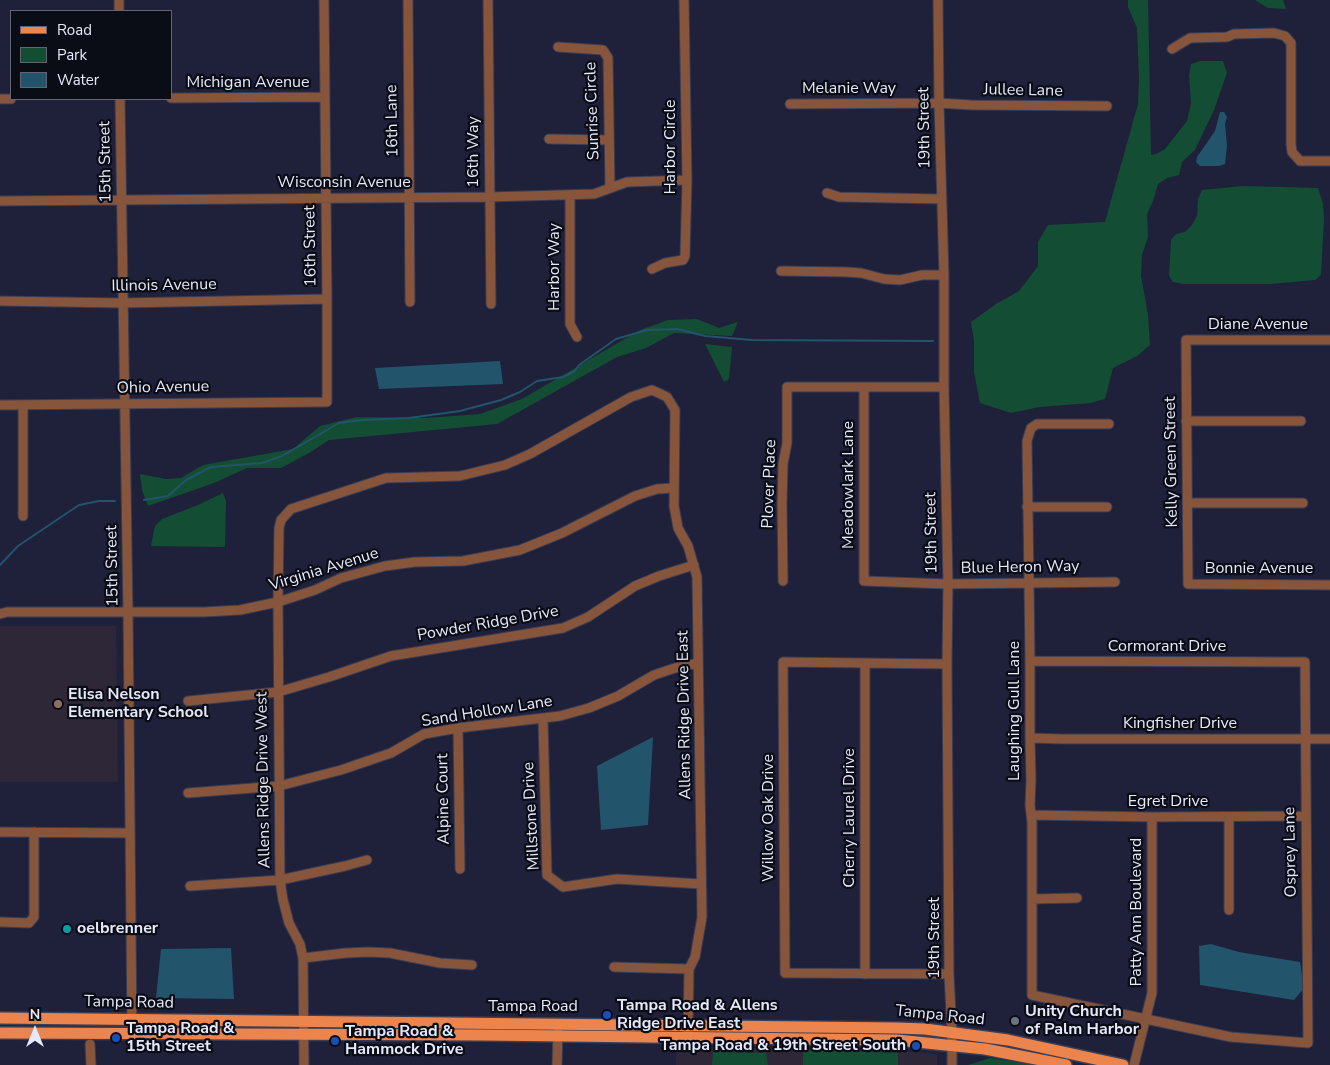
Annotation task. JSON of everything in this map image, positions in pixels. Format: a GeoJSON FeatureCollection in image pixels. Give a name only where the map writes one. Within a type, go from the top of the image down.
{"type":"FeatureCollection","features":[{"type":"Feature","properties":{"kind":"main road","name":"Tampa Road"},"geometry":{"type":"LineString","coordinates":[[0,1018],[897,1028],[1066,1065]]}},
{"type":"Feature","properties":{"kind":"main road"},"geometry":{"type":"LineString","coordinates":[[784,1026],[784,1038]]}},
{"type":"Feature","properties":{"kind":"main road","name":"Tampa Road"},"geometry":{"type":"LineString","coordinates":[[0,1034],[1008,1040],[1123,1065]]}},
{"type":"Feature","properties":{"kind":"street","name":"16th Street"},"geometry":{"type":"LineString","coordinates":[[324,0],[325,198],[328,299],[327,402]]}},
{"type":"Feature","properties":{"kind":"street","name":"16th Lane"},"geometry":{"type":"LineString","coordinates":[[408,0],[410,302]]}},
{"type":"Feature","properties":{"kind":"street","name":"16th Way"},"geometry":{"type":"LineString","coordinates":[[488,0],[491,304]]}},
{"type":"Feature","properties":{"kind":"street","name":"Harbor Circle"},"geometry":{"type":"LineString","coordinates":[[652,269],[665,263],[683,260],[685,256],[687,180],[684,0]]}},
{"type":"Feature","properties":{"kind":"street","name":"19th Street"},"geometry":{"type":"LineString","coordinates":[[938,0],[944,274],[952,1065]]}},
{"type":"Feature","properties":{"kind":"street"},"geometry":{"type":"LineString","coordinates":[[1172,49],[1190,38],[1274,33],[1285,36],[1290,43],[1292,152],[1300,161],[1330,161]]}},
{"type":"Feature","properties":{"kind":"street","name":"Sunrise Circle"},"geometry":{"type":"LineString","coordinates":[[558,47],[603,50],[608,58],[610,188]]}},
{"type":"Feature","properties":{"kind":"street","name":"Michigan Avenue"},"geometry":{"type":"LineString","coordinates":[[172,98],[325,97]]}},
{"type":"Feature","properties":{"kind":"street","name":"15th Street"},"geometry":{"type":"LineString","coordinates":[[120,100],[122,302],[126,403],[132,1034]]}},
{"type":"Feature","properties":{"kind":"street","name":"Melanie Way"},"geometry":{"type":"LineString","coordinates":[[790,104],[939,103]]}},
{"type":"Feature","properties":{"kind":"street","name":"Jullee Lane"},"geometry":{"type":"LineString","coordinates":[[939,103],[1107,106]]}},
{"type":"Feature","properties":{"kind":"street"},"geometry":{"type":"LineString","coordinates":[[549,139],[609,140]]}},
{"type":"Feature","properties":{"kind":"street","name":"Wisconsin Avenue"},"geometry":{"type":"LineString","coordinates":[[0,201],[570,195],[594,194],[627,182],[687,180]]}},
{"type":"Feature","properties":{"kind":"street"},"geometry":{"type":"LineString","coordinates":[[827,192],[839,197],[942,199]]}},
{"type":"Feature","properties":{"kind":"street","name":"Harbor Way"},"geometry":{"type":"LineString","coordinates":[[570,195],[570,324],[577,337]]}},
{"type":"Feature","properties":{"kind":"street"},"geometry":{"type":"LineString","coordinates":[[782,271],[853,273],[884,280],[900,280],[922,275],[944,274]]}},
{"type":"Feature","properties":{"kind":"street","name":"Illinois Avenue"},"geometry":{"type":"LineString","coordinates":[[0,301],[122,302],[328,299]]}},
{"type":"Feature","properties":{"kind":"street","name":"Diane Avenue"},"geometry":{"type":"LineString","coordinates":[[1186,340],[1330,340]]}},
{"type":"Feature","properties":{"kind":"street","name":"Kelly Green Street"},"geometry":{"type":"LineString","coordinates":[[1186,340],[1188,584]]}},
{"type":"Feature","properties":{"kind":"street"},"geometry":{"type":"LineString","coordinates":[[864,388],[944,387]]}},
{"type":"Feature","properties":{"kind":"street","name":"Plover Place"},"geometry":{"type":"LineString","coordinates":[[783,581],[782,504],[783,464],[787,443],[786,388],[864,388]]}},
{"type":"Feature","properties":{"kind":"street","name":"Meadowlark Lane"},"geometry":{"type":"LineString","coordinates":[[864,388],[864,582]]}},
{"type":"Feature","properties":{"kind":"street","name":"Allens Ridge Drive East"},"geometry":{"type":"LineString","coordinates":[[281,520],[291,509],[386,478],[460,476],[505,466],[631,397],[652,390],[667,397],[675,410],[674,506],[678,528],[688,546],[697,577],[702,917],[695,957],[689,969],[688,1037]]}},
{"type":"Feature","properties":{"kind":"street","name":"Ohio Avenue"},"geometry":{"type":"LineString","coordinates":[[0,405],[327,402]]}},
{"type":"Feature","properties":{"kind":"street"},"geometry":{"type":"LineString","coordinates":[[23,405],[23,516]]}},
{"type":"Feature","properties":{"kind":"street"},"geometry":{"type":"LineString","coordinates":[[1186,421],[1301,421]]}},
{"type":"Feature","properties":{"kind":"street","name":"Laughing Gull Lane"},"geometry":{"type":"LineString","coordinates":[[1109,424],[1038,424],[1031,428],[1027,441],[1032,995],[1146,1019]]}},
{"type":"Feature","properties":{"kind":"street","name":"Virginia Avenue"},"geometry":{"type":"LineString","coordinates":[[0,614],[7,612],[204,612],[240,610],[278,602],[315,590],[341,578],[385,566],[415,562],[463,561],[520,550],[562,533],[635,496],[657,489],[673,488]]}},
{"type":"Feature","properties":{"kind":"street"},"geometry":{"type":"LineString","coordinates":[[1187,503],[1303,503]]}},
{"type":"Feature","properties":{"kind":"street"},"geometry":{"type":"LineString","coordinates":[[1027,506],[1107,506]]}},
{"type":"Feature","properties":{"kind":"street","name":"Allens Ridge Drive West"},"geometry":{"type":"LineString","coordinates":[[281,520],[279,528],[278,602],[280,880],[289,923],[300,944],[303,958],[304,1065]]}},
{"type":"Feature","properties":{"kind":"street","name":"Powder Ridge Drive"},"geometry":{"type":"LineString","coordinates":[[188,702],[278,692],[391,656],[563,628],[588,617],[635,586],[694,565]]}},
{"type":"Feature","properties":{"kind":"street","name":"Blue Heron Way"},"geometry":{"type":"LineString","coordinates":[[864,582],[948,584],[1115,582]]}},
{"type":"Feature","properties":{"kind":"street","name":"Bonnie Avenue"},"geometry":{"type":"LineString","coordinates":[[1188,584],[1330,585]]}},
{"type":"Feature","properties":{"kind":"street","name":"Cormorant Drive"},"geometry":{"type":"LineString","coordinates":[[1030,661],[1305,662]]}},
{"type":"Feature","properties":{"kind":"street","name":"Willow Oak Drive"},"geometry":{"type":"LineString","coordinates":[[947,664],[783,662],[786,973],[950,974]]}},
{"type":"Feature","properties":{"kind":"street","name":"Osprey Lane"},"geometry":{"type":"LineString","coordinates":[[1146,1019],[1231,1037],[1308,1042],[1305,662]]}},
{"type":"Feature","properties":{"kind":"street","name":"Sand Hollow Lane"},"geometry":{"type":"LineString","coordinates":[[188,793],[278,786],[333,773],[391,753],[424,734],[560,716],[589,708],[623,694],[654,675],[698,663]]}},
{"type":"Feature","properties":{"kind":"street","name":"Cherry Laurel Drive"},"geometry":{"type":"LineString","coordinates":[[865,663],[865,974]]}},
{"type":"Feature","properties":{"kind":"street","name":"Millstone Drive"},"geometry":{"type":"LineString","coordinates":[[543,718],[547,874],[563,886],[617,879],[701,884]]}},
{"type":"Feature","properties":{"kind":"street","name":"Alpine Court"},"geometry":{"type":"LineString","coordinates":[[458,728],[460,869]]}},
{"type":"Feature","properties":{"kind":"street","name":"Kingfisher Drive"},"geometry":{"type":"LineString","coordinates":[[1030,738],[1062,740],[1330,739]]}},
{"type":"Feature","properties":{"kind":"street","name":"Egret Drive"},"geometry":{"type":"LineString","coordinates":[[1031,815],[1152,817],[1305,816]]}},
{"type":"Feature","properties":{"kind":"street","name":"Patty Ann Boulevard"},"geometry":{"type":"LineString","coordinates":[[1134,1065],[1152,993],[1152,817]]}},
{"type":"Feature","properties":{"kind":"street"},"geometry":{"type":"LineString","coordinates":[[1229,817],[1230,910]]}},
{"type":"Feature","properties":{"kind":"street"},"geometry":{"type":"LineString","coordinates":[[0,832],[129,833]]}},
{"type":"Feature","properties":{"kind":"street"},"geometry":{"type":"LineString","coordinates":[[0,922],[29,923],[34,917],[34,832]]}},
{"type":"Feature","properties":{"kind":"street"},"geometry":{"type":"LineString","coordinates":[[190,886],[280,880],[367,860]]}},
{"type":"Feature","properties":{"kind":"street"},"geometry":{"type":"LineString","coordinates":[[1032,899],[1077,898]]}},
{"type":"Feature","properties":{"kind":"street"},"geometry":{"type":"LineString","coordinates":[[303,958],[368,952],[390,953],[440,963],[472,965]]}},
{"type":"Feature","properties":{"kind":"street"},"geometry":{"type":"LineString","coordinates":[[614,967],[689,969]]}},
{"type":"Feature","properties":{"kind":"street"},"geometry":{"type":"LineString","coordinates":[[558,1024],[558,1065]]}},
{"type":"Feature","properties":{"kind":"street"},"geometry":{"type":"LineString","coordinates":[[90,1044],[91,1065]]}},
{"type":"Feature","properties":{"kind":"shaded area","name":"Elisa Nelson Elementary School"},"geometry":{"type":"Polygon","coordinates":[[[0,626],[116,626],[118,782],[0,782],[0,626]]]}},
{"type":"Feature","properties":{"kind":"shaded area"},"geometry":{"type":"Polygon","coordinates":[[[676,1046],[930,1053],[937,1055],[937,1065],[676,1065],[676,1046]]]}},
{"type":"Feature","properties":{"kind":"green space"},"geometry":{"type":"Polygon","coordinates":[[[1128,0],[1148,0],[1151,155],[1165,149],[1187,121],[1191,103],[1189,75],[1191,64],[1200,61],[1223,61],[1227,73],[1214,110],[1195,150],[1182,162],[1179,175],[1167,178],[1158,184],[1147,214],[1148,237],[1142,255],[1141,276],[1148,315],[1150,345],[1137,356],[1113,368],[1105,399],[1090,403],[1039,407],[1011,413],[980,403],[974,372],[974,341],[971,322],[996,304],[1019,291],[1038,266],[1038,242],[1048,225],[1105,222],[1138,104],[1137,28],[1128,7],[1128,0]]]}},
{"type":"Feature","properties":{"kind":"green space"},"geometry":{"type":"Polygon","coordinates":[[[1255,0],[1283,0],[1286,9],[1268,8],[1255,0]]]}},
{"type":"Feature","properties":{"kind":"green space"},"geometry":{"type":"Polygon","coordinates":[[[1242,186],[1318,188],[1323,204],[1324,219],[1321,275],[1315,280],[1270,284],[1184,284],[1173,282],[1169,276],[1171,240],[1176,234],[1185,232],[1192,225],[1197,216],[1198,199],[1202,190],[1242,186]]]}},
{"type":"Feature","properties":{"kind":"green space"},"geometry":{"type":"Polygon","coordinates":[[[697,319],[719,328],[738,322],[732,336],[674,333],[646,348],[617,357],[497,424],[329,440],[281,468],[247,468],[214,483],[148,506],[142,490],[140,474],[166,479],[181,478],[203,465],[293,449],[320,426],[356,417],[426,418],[480,414],[522,399],[640,330],[668,320],[697,319]]]}},
{"type":"Feature","properties":{"kind":"green space"},"geometry":{"type":"Polygon","coordinates":[[[705,344],[732,347],[729,379],[724,382],[705,344]]]}},
{"type":"Feature","properties":{"kind":"green space"},"geometry":{"type":"Polygon","coordinates":[[[223,493],[226,501],[225,547],[151,546],[155,526],[162,519],[223,493]]]}},
{"type":"Feature","properties":{"kind":"green space"},"geometry":{"type":"Polygon","coordinates":[[[803,1050],[898,1053],[898,1065],[803,1065],[803,1050]]]}},
{"type":"Feature","properties":{"kind":"green space"},"geometry":{"type":"Polygon","coordinates":[[[713,1052],[766,1053],[768,1065],[712,1065],[713,1052]]]}},
{"type":"Feature","properties":{"kind":"green space"},"geometry":{"type":"Polygon","coordinates":[[[990,1058],[1035,1065],[968,1065],[990,1058]]]}},
{"type":"Feature","properties":{"kind":"water"},"geometry":{"type":"Polygon","coordinates":[[[1220,112],[1224,112],[1227,117],[1225,124],[1227,146],[1225,164],[1219,166],[1200,166],[1196,162],[1197,157],[1215,131],[1220,112]]]}},
{"type":"Feature","properties":{"kind":"water"},"geometry":{"type":"Polygon","coordinates":[[[500,361],[503,384],[379,389],[375,368],[500,361]]]}},
{"type":"Feature","properties":{"kind":"water"},"geometry":{"type":"Polygon","coordinates":[[[653,737],[648,825],[601,830],[597,766],[653,737]]]}},
{"type":"Feature","properties":{"kind":"water"},"geometry":{"type":"Polygon","coordinates":[[[1211,944],[1239,952],[1300,962],[1304,988],[1294,1000],[1200,985],[1199,946],[1211,944]]]}},
{"type":"Feature","properties":{"kind":"water"},"geometry":{"type":"Polygon","coordinates":[[[231,948],[234,999],[156,998],[161,949],[231,948]]]}},
{"type":"Feature","properties":{"kind":"waterway"},"geometry":{"type":"LineString","coordinates":[[144,500],[168,496],[186,480],[211,467],[262,463],[282,456],[339,423],[409,418],[460,411],[501,400],[520,392],[537,381],[563,377],[575,371],[579,365],[616,339],[647,330],[677,329],[705,336],[752,340],[933,341]]}},
{"type":"Feature","properties":{"kind":"waterway"},"geometry":{"type":"LineString","coordinates":[[0,565],[18,546],[79,505],[99,501],[115,501]]}},
{"type":"Feature","properties":{"kind":"place","name":"Elisa Nelson Elementary School"},"geometry":{"type":"Point","coordinates":[58,704]}},
{"type":"Feature","properties":{"kind":"place","name":"oelbrenner"},"geometry":{"type":"Point","coordinates":[67,929]}},
{"type":"Feature","properties":{"kind":"place","name":"Tampa Road & Allens Ridge Drive East"},"geometry":{"type":"Point","coordinates":[607,1015]}},
{"type":"Feature","properties":{"kind":"place","name":"Unity Church of Palm Harbor"},"geometry":{"type":"Point","coordinates":[1015,1021]}},
{"type":"Feature","properties":{"kind":"place","name":"Tampa Road & 15th Street"},"geometry":{"type":"Point","coordinates":[116,1038]}},
{"type":"Feature","properties":{"kind":"place","name":"Tampa Road & Hammock Drive"},"geometry":{"type":"Point","coordinates":[335,1041]}},
{"type":"Feature","properties":{"kind":"place","name":"Tampa Road & 19th Street South"},"geometry":{"type":"Point","coordinates":[916,1046]}}]}
